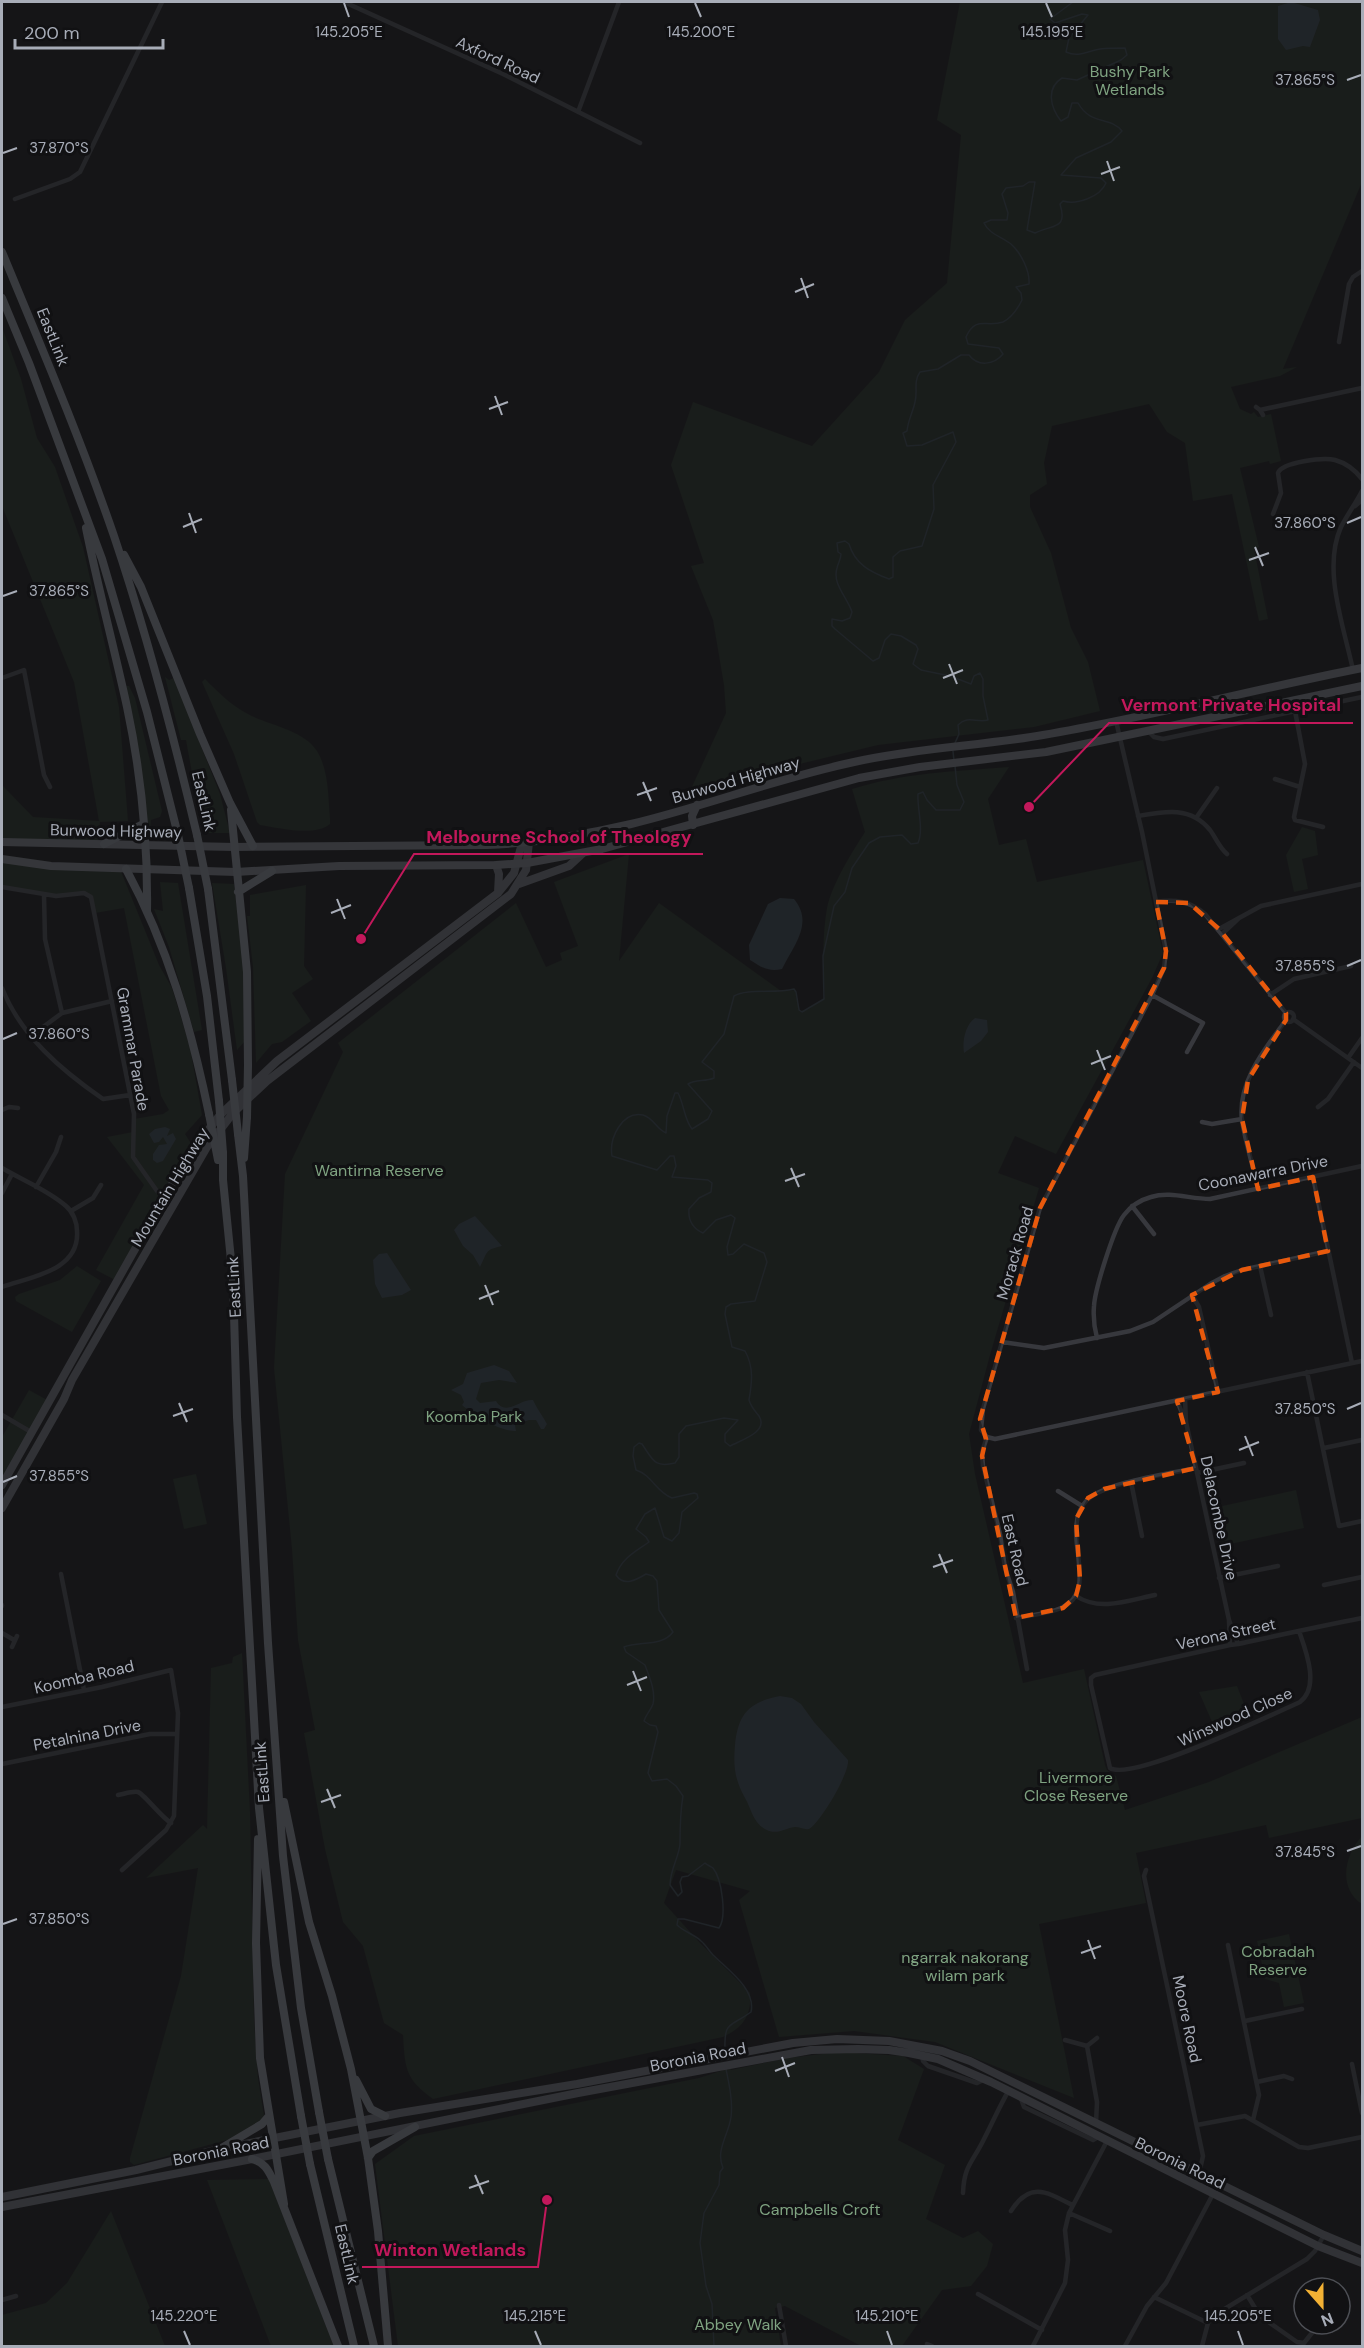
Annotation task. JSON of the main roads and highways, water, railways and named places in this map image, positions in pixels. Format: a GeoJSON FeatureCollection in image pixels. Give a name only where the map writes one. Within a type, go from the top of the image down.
{"type":"FeatureCollection","features":[{"type":"Feature","properties":{"kind":"highway","name":"EastLink"},"geometry":{"type":"LineString","coordinates":[[2,252],[48,363],[114,536],[159,687],[197,835],[208,889],[243,1176],[268,1643],[283,1856],[292,1943],[328,2159],[374,2346]]}},
{"type":"Feature","properties":{"kind":"highway","name":"EastLink"},"geometry":{"type":"LineString","coordinates":[[2,298],[29,363],[102,559],[129,648],[178,835],[189,888],[207,996],[219,1101],[220,1156],[232,1280],[237,1417],[259,1808],[276,1965],[310,2164],[354,2346]]}},
{"type":"Feature","properties":{"kind":"highway"},"geometry":{"type":"LineString","coordinates":[[82,507],[128,708],[138,768],[147,912]]}},
{"type":"Feature","properties":{"kind":"highway"},"geometry":{"type":"LineString","coordinates":[[114,536],[141,587],[230,803],[253,846]]}},
{"type":"Feature","properties":{"kind":"highway","name":"Burwood Highway"},"geometry":{"type":"LineString","coordinates":[[2,842],[234,847],[478,846],[526,842],[597,832],[851,762],[893,754],[1043,735],[1362,668]]}},
{"type":"Feature","properties":{"kind":"highway","name":"Burwood Highway"},"geometry":{"type":"LineString","coordinates":[[2,859],[51,866],[236,872],[339,866],[527,863],[582,854],[843,782],[935,765],[1047,752],[1362,686]]}},
{"type":"Feature","properties":{"kind":"highway"},"geometry":{"type":"LineString","coordinates":[[230,803],[248,972],[248,1117],[243,1176]]}},
{"type":"Feature","properties":{"kind":"highway"},"geometry":{"type":"LineString","coordinates":[[693,825],[692,816],[697,805]]}},
{"type":"Feature","properties":{"kind":"highway"},"geometry":{"type":"LineString","coordinates":[[104,844],[143,824]]}},
{"type":"Feature","properties":{"kind":"highway"},"geometry":{"type":"LineString","coordinates":[[126,869],[147,912],[182,999],[220,1156]]}},
{"type":"Feature","properties":{"kind":"highway"},"geometry":{"type":"LineString","coordinates":[[238,892],[272,871]]}},
{"type":"Feature","properties":{"kind":"highway"},"geometry":{"type":"LineString","coordinates":[[277,1770],[309,1922],[351,2069],[368,2158],[378,2231],[388,2346]]}},
{"type":"Feature","properties":{"kind":"highway"},"geometry":{"type":"LineString","coordinates":[[259,1808],[256,1883],[257,2019],[268,2117],[284,2204]]}},
{"type":"Feature","properties":{"kind":"highway"},"geometry":{"type":"LineString","coordinates":[[351,2069],[371,2109],[385,2116]]}},
{"type":"Feature","properties":{"kind":"highway"},"geometry":{"type":"LineString","coordinates":[[220,2149],[262,2124],[268,2117]]}},
{"type":"Feature","properties":{"kind":"highway"},"geometry":{"type":"LineString","coordinates":[[368,2158],[373,2151],[415,2127]]}},
{"type":"Feature","properties":{"kind":"highway"},"geometry":{"type":"LineString","coordinates":[[252,2159],[266,2167],[284,2204],[338,2346]]}},
{"type":"Feature","properties":{"kind":"main road","name":"Mountain Highway"},"geometry":{"type":"LineString","coordinates":[[2,1508],[4,1496],[68,1393],[72,1380],[214,1136],[250,1096],[292,1061],[503,901],[519,884],[527,863],[526,842]]}},
{"type":"Feature","properties":{"kind":"main road","name":"Mountain Highway"},"geometry":{"type":"LineString","coordinates":[[2,1485],[165,1196],[194,1148],[220,1115],[252,1083],[297,1045],[498,893],[510,880],[526,842]]}},
{"type":"Feature","properties":{"kind":"main road"},"geometry":{"type":"LineString","coordinates":[[519,884],[569,866],[582,854]]}},
{"type":"Feature","properties":{"kind":"main road"},"geometry":{"type":"LineString","coordinates":[[496,865],[499,874],[498,893]]}},
{"type":"Feature","properties":{"kind":"main road"},"geometry":{"type":"LineString","coordinates":[[424,950],[430,957]]}},
{"type":"Feature","properties":{"kind":"main road"},"geometry":{"type":"LineString","coordinates":[[165,1196],[172,1205]]}},
{"type":"Feature","properties":{"kind":"main road"},"geometry":{"type":"LineString","coordinates":[[120,1276],[130,1281]]}},
{"type":"Feature","properties":{"kind":"main road"},"geometry":{"type":"LineString","coordinates":[[31,1432],[41,1438]]}},
{"type":"Feature","properties":{"kind":"main road","name":"Boronia Road"},"geometry":{"type":"LineString","coordinates":[[2,2197],[220,2149],[385,2116],[577,2084],[732,2054],[801,2042],[837,2039],[889,2041],[923,2052],[970,2061],[1324,2235],[1362,2251]]}},
{"type":"Feature","properties":{"kind":"main road","name":"Boronia Road"},"geometry":{"type":"LineString","coordinates":[[2,2207],[794,2052],[828,2049],[889,2050],[923,2052],[985,2079],[1318,2246],[1362,2263]]}},
{"type":"Feature","properties":{"kind":"main road"},"geometry":{"type":"LineString","coordinates":[[577,2084],[578,2093]]}},
{"type":"Feature","properties":{"kind":"main road"},"geometry":{"type":"LineString","coordinates":[[1107,2141],[1113,2130]]}},
{"type":"Feature","properties":{"kind":"main road"},"geometry":{"type":"LineString","coordinates":[[172,2161],[187,2165],[190,2171]]}},
{"type":"Feature","properties":{"kind":"main road"},"geometry":{"type":"LineString","coordinates":[[127,2171],[129,2182]]}},
{"type":"Feature","properties":{"kind":"main road"},"geometry":{"type":"LineString","coordinates":[[52,2187],[60,2196]]}},
{"type":"Feature","properties":{"kind":"waterway"},"geometry":{"type":"LineString","coordinates":[[955,743],[959,734],[958,725],[962,722],[988,720],[983,696],[983,679],[980,673],[974,676],[971,684],[950,676],[921,670],[913,664],[918,649],[916,645],[901,636],[891,634],[885,640],[879,658],[873,661],[835,629],[832,626],[832,619],[842,621],[850,618],[852,612],[837,580],[837,568],[841,558],[837,543],[845,541],[859,562],[889,579],[893,577],[893,557],[900,551],[922,546],[934,509],[933,485],[956,442],[953,432],[922,445],[907,446],[903,433],[907,431],[914,406],[918,376],[920,372],[938,369],[961,355],[969,355],[981,363],[999,358],[1003,354],[999,348],[968,344],[966,337],[970,330],[978,324],[1003,322],[1009,318],[1022,300],[1021,293],[1016,287],[1029,284],[1026,268],[1018,252],[1011,244],[989,230],[984,223],[991,220],[1007,220],[1008,213],[1002,194],[1006,188],[1035,182],[1027,230],[1035,233],[1060,222],[1062,218],[1060,204],[1063,201],[1075,202],[1087,199],[1099,192],[1106,183],[1101,178],[1061,175],[1076,158],[1111,142],[1122,131],[1117,126],[1089,115],[1078,103],[1072,103],[1068,117],[1061,121],[1054,110],[1051,98],[1054,87],[1062,78],[1077,80],[1127,55],[1125,48],[1100,49],[1079,54],[1066,52],[1069,38],[1088,15],[1082,14],[1055,23],[1050,19],[1073,2]]}},
{"type":"Feature","properties":{"kind":"waterway"},"geometry":{"type":"LineString","coordinates":[[953,751],[954,761]]}},
{"type":"Feature","properties":{"kind":"waterway"},"geometry":{"type":"LineString","coordinates":[[725,2052],[729,2026],[751,2012],[751,2004],[740,1980],[704,1944],[677,1925],[678,1919],[684,1919],[719,1928],[723,1916],[721,1889],[713,1868],[705,1863],[688,1876],[682,1877],[680,1882],[682,1892],[678,1896],[670,1885],[680,1844],[683,1796],[667,1779],[652,1781],[648,1773],[658,1732],[656,1726],[644,1721],[653,1704],[653,1689],[645,1665],[626,1652],[624,1647],[657,1642],[673,1632],[659,1610],[657,1581],[653,1576],[646,1574],[626,1582],[616,1575],[625,1560],[649,1542],[636,1529],[645,1514],[655,1508],[664,1537],[672,1541],[679,1533],[682,1512],[698,1498],[694,1493],[672,1498],[662,1492],[646,1476],[636,1470],[634,1447],[639,1443],[642,1444],[658,1463],[675,1463],[679,1457],[679,1434],[686,1426],[724,1418],[738,1420],[725,1434],[725,1442],[730,1446],[752,1435],[760,1427],[759,1416],[749,1400],[750,1363],[745,1351],[732,1347],[725,1314],[726,1307],[731,1304],[755,1301],[767,1262],[764,1253],[744,1244],[733,1254],[728,1255],[727,1247],[735,1218],[731,1215],[716,1220],[703,1233],[693,1226],[689,1217],[689,1209],[699,1198],[711,1192],[712,1183],[708,1180],[672,1177],[676,1166],[674,1156],[670,1156],[657,1170],[612,1156],[613,1141],[623,1121],[636,1115],[647,1116],[666,1133],[667,1116],[675,1093],[678,1093],[692,1129],[708,1119],[712,1111],[688,1084],[714,1078],[714,1071],[702,1062],[724,1034],[734,996],[747,992],[794,989],[799,1010],[802,1012],[824,999],[823,956],[834,906],[845,892],[852,868],[869,843],[880,837],[902,835],[911,844],[918,843],[920,837],[918,794],[923,792],[936,810],[960,810],[964,802],[957,785],[955,766]]}},
{"type":"Feature","properties":{"kind":"waterway"},"geometry":{"type":"LineString","coordinates":[[714,2346],[712,2304],[706,2286],[700,2243],[704,2213],[719,2185],[720,2172],[723,2168],[721,2148],[731,2117],[731,2099],[726,2069]]}},
{"type":"Feature","properties":{"kind":"place","name":"Vermont Private Hospital"},"geometry":{"type":"Point","coordinates":[1029,807]}},
{"type":"Feature","properties":{"kind":"place","name":"Melbourne School of Theology"},"geometry":{"type":"Point","coordinates":[361,939]}},
{"type":"Feature","properties":{"kind":"place","name":"Winton Wetlands"},"geometry":{"type":"Point","coordinates":[547,2200]}},
{"type":"Feature","properties":{"kind":"park label","name":"Bushy Park Wetlands"},"geometry":{"type":"Point","coordinates":[1130,80]}},
{"type":"Feature","properties":{"kind":"park label","name":"Wantirna Reserve"},"geometry":{"type":"Point","coordinates":[379,1170]}},
{"type":"Feature","properties":{"kind":"park label","name":"Koomba Park"},"geometry":{"type":"Point","coordinates":[474,1416]}},
{"type":"Feature","properties":{"kind":"park label","name":"Livermore Close Reserve"},"geometry":{"type":"Point","coordinates":[1076,1786]}},
{"type":"Feature","properties":{"kind":"park label","name":"Cobradah Reserve"},"geometry":{"type":"Point","coordinates":[1278,1960]}},
{"type":"Feature","properties":{"kind":"park label","name":"ngarrak nakorang wilam park"},"geometry":{"type":"Point","coordinates":[965,1966]}},
{"type":"Feature","properties":{"kind":"park label","name":"Campbells Croft"},"geometry":{"type":"Point","coordinates":[820,2209]}},
{"type":"Feature","properties":{"kind":"park label","name":"Abbey Walk"},"geometry":{"type":"Point","coordinates":[738,2324]}}]}
